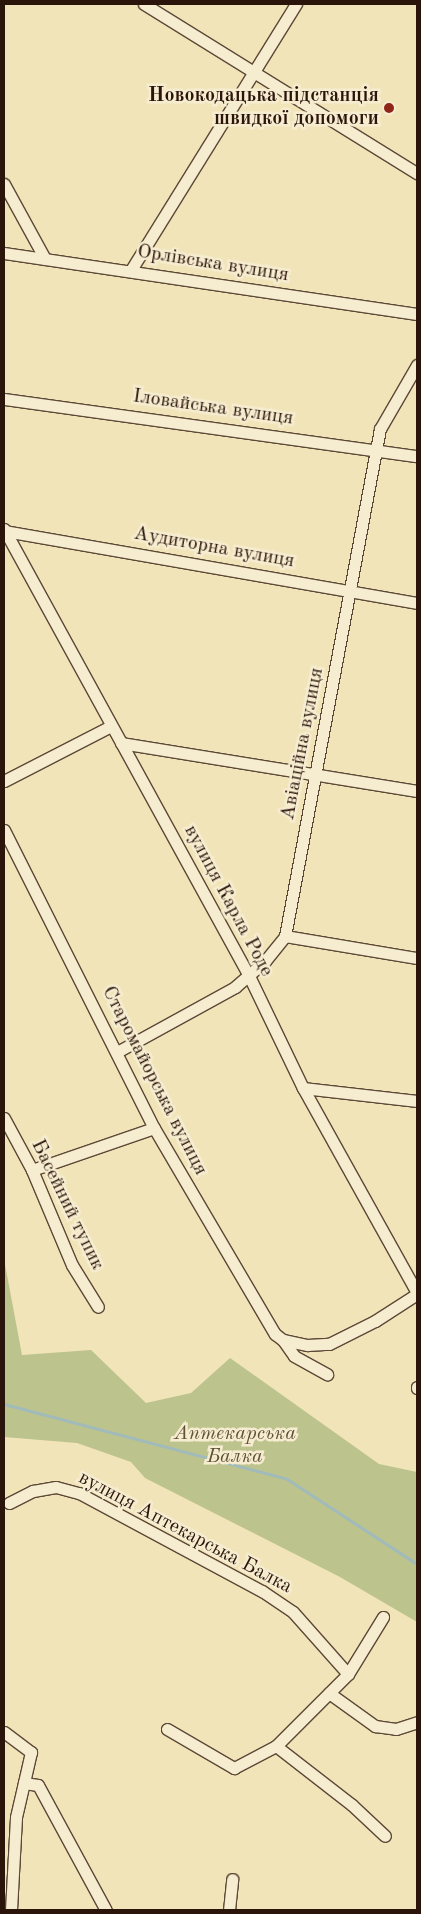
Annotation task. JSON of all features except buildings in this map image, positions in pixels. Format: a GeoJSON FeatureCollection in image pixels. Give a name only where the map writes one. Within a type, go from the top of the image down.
{"type":"FeatureCollection","features":[{"type":"Feature","properties":{"kind":"street"},"geometry":{"type":"LineString","coordinates":[[144,4],[417,173]]}},
{"type":"Feature","properties":{"kind":"street"},"geometry":{"type":"LineString","coordinates":[[131,270],[296,4]]}},
{"type":"Feature","properties":{"kind":"street"},"geometry":{"type":"LineString","coordinates":[[4,184],[45,259]]}},
{"type":"Feature","properties":{"kind":"street","name":"Орлівська вулиця"},"geometry":{"type":"LineString","coordinates":[[4,253],[131,270],[417,314]]}},
{"type":"Feature","properties":{"kind":"street","name":"Авіаційна вулиця"},"geometry":{"type":"LineString","coordinates":[[285,936],[317,774],[380,429],[417,365]]}},
{"type":"Feature","properties":{"kind":"street","name":"Іловайська вулиця"},"geometry":{"type":"LineString","coordinates":[[4,399],[417,456]]}},
{"type":"Feature","properties":{"kind":"street","name":"Аудиторна вулиця"},"geometry":{"type":"LineString","coordinates":[[4,530],[417,603]]}},
{"type":"Feature","properties":{"kind":"street","name":"вулиця Карла Роде"},"geometry":{"type":"LineString","coordinates":[[4,530],[249,976],[303,1088],[417,1294]]}},
{"type":"Feature","properties":{"kind":"street"},"geometry":{"type":"LineString","coordinates":[[4,781],[111,726]]}},
{"type":"Feature","properties":{"kind":"street"},"geometry":{"type":"LineString","coordinates":[[122,743],[417,791]]}},
{"type":"Feature","properties":{"kind":"street","name":"Старомайорська вулиця"},"geometry":{"type":"LineString","coordinates":[[4,830],[154,1128],[266,1323],[283,1340],[294,1356],[327,1374]]}},
{"type":"Feature","properties":{"kind":"street"},"geometry":{"type":"LineString","coordinates":[[117,1052],[235,987],[249,976],[285,936],[417,958]]}},
{"type":"Feature","properties":{"kind":"street"},"geometry":{"type":"LineString","coordinates":[[303,1088],[417,1101]]}},
{"type":"Feature","properties":{"kind":"street","name":"Басейний тупик"},"geometry":{"type":"LineString","coordinates":[[4,1118],[32,1170],[72,1264],[98,1307]]}},
{"type":"Feature","properties":{"kind":"street"},"geometry":{"type":"LineString","coordinates":[[32,1170],[154,1128]]}},
{"type":"Feature","properties":{"kind":"street"},"geometry":{"type":"LineString","coordinates":[[283,1340],[307,1345],[329,1344],[376,1321],[417,1294]]}},
{"type":"Feature","properties":{"kind":"street","name":"вулиця Аптекарська Балка"},"geometry":{"type":"LineString","coordinates":[[6,1501],[33,1491],[56,1487],[79,1493],[262,1591],[293,1612],[348,1674]]}},
{"type":"Feature","properties":{"kind":"street"},"geometry":{"type":"LineString","coordinates":[[4,1514],[6,1501]]}},
{"type":"Feature","properties":{"kind":"street"},"geometry":{"type":"LineString","coordinates":[[167,1729],[234,1768],[276,1746],[348,1674],[383,1617]]}},
{"type":"Feature","properties":{"kind":"street"},"geometry":{"type":"LineString","coordinates":[[329,1693],[374,1726],[396,1729],[417,1722]]}},
{"type":"Feature","properties":{"kind":"street"},"geometry":{"type":"LineString","coordinates":[[4,1732],[31,1752],[16,1817],[11,1910]]}},
{"type":"Feature","properties":{"kind":"street"},"geometry":{"type":"LineString","coordinates":[[276,1746],[352,1805],[385,1836]]}},
{"type":"Feature","properties":{"kind":"street"},"geometry":{"type":"LineString","coordinates":[[24,1783],[38,1785],[106,1910]]}},
{"type":"Feature","properties":{"kind":"street"},"geometry":{"type":"LineString","coordinates":[[229,1910],[232,1879]]}},
{"type":"Feature","properties":{"kind":"green space","name":"Аптекарська Балка"},"geometry":{"type":"Polygon","coordinates":[[[4,1259],[22,1355],[91,1350],[146,1403],[191,1393],[230,1358],[379,1464],[417,1472],[417,1622],[340,1577],[145,1478],[131,1462],[77,1443],[4,1437],[4,1259]]]}},
{"type":"Feature","properties":{"kind":"waterway"},"geometry":{"type":"LineString","coordinates":[[4,1404],[287,1479],[417,1564]]}},
{"type":"Feature","properties":{"kind":"place","name":"Новокодацька підстанція швидкої допомоги"},"geometry":{"type":"Point","coordinates":[389,108]}}]}
